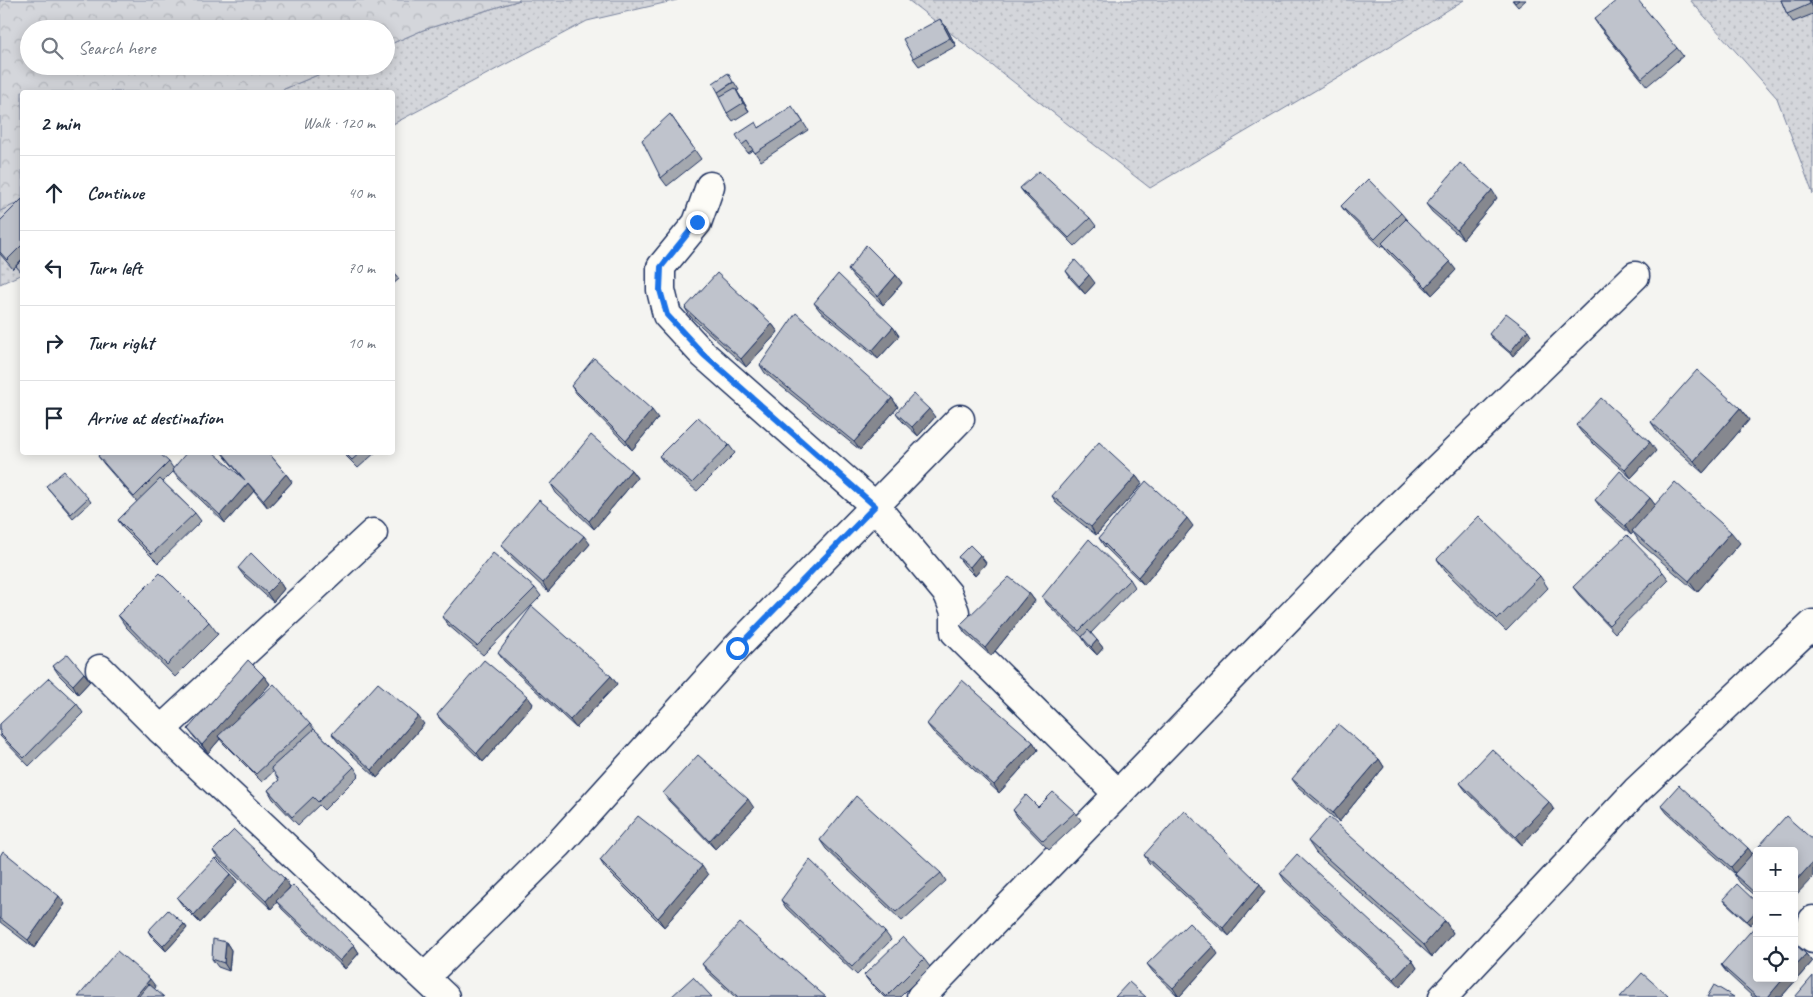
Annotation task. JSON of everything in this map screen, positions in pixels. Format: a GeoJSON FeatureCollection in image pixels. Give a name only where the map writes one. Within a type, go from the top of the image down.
{"type":"FeatureCollection","features":[{"type":"Feature","properties":{"kind":"street"},"geometry":{"type":"LineString","coordinates":[[710,186],[697,222],[661,267],[660,290],[667,315],[704,355],[875,506],[948,594],[955,612],[955,632],[1118,794]]}},
{"type":"Feature","properties":{"kind":"street"},"geometry":{"type":"LineString","coordinates":[[921,997],[1365,539],[1636,276]]}},
{"type":"Feature","properties":{"kind":"street"},"geometry":{"type":"LineString","coordinates":[[425,977],[558,845],[737,648],[960,419]]}},
{"type":"Feature","properties":{"kind":"street"},"geometry":{"type":"LineString","coordinates":[[161,730],[373,533]]}},
{"type":"Feature","properties":{"kind":"street"},"geometry":{"type":"LineString","coordinates":[[1443,997],[1636,791],[1813,624]]}},
{"type":"Feature","properties":{"kind":"street"},"geometry":{"type":"LineString","coordinates":[[100,669],[161,730],[445,997]]}},
{"type":"Feature","properties":{"kind":"street"},"geometry":{"type":"LineString","coordinates":[[1813,920],[1810,936],[1813,939]]}},
{"type":"Feature","properties":{"kind":"green space"},"geometry":{"type":"Polygon","coordinates":[[[0,0],[520,0],[423,30],[395,42],[395,20],[20,20],[20,75],[318,75],[282,90],[20,90],[20,202],[0,211],[0,0]]]}},
{"type":"Feature","properties":{"kind":"green space"},"geometry":{"type":"Polygon","coordinates":[[[520,0],[677,0],[587,21],[395,123],[395,90],[282,90],[318,75],[395,75],[395,42],[423,30],[520,0]]]}},
{"type":"Feature","properties":{"kind":"green space"},"geometry":{"type":"Polygon","coordinates":[[[908,0],[1464,0],[1382,51],[1150,188],[908,0]]]}},
{"type":"Feature","properties":{"kind":"green space"},"geometry":{"type":"Polygon","coordinates":[[[1690,0],[1813,0],[1813,194],[1777,98],[1690,0]]]}},
{"type":"Feature","properties":{"kind":"green space"},"geometry":{"type":"Polygon","coordinates":[[[20,202],[20,275],[0,284],[0,211],[20,202]]]}},
{"type":"Feature","properties":{"kind":"building"},"geometry":{"type":"Polygon","coordinates":[[[1617,0],[1638,0],[1677,48],[1642,78],[1594,19],[1617,0]]]}},
{"type":"Feature","properties":{"kind":"building"},"geometry":{"type":"Polygon","coordinates":[[[1781,0],[1809,0],[1810,4],[1787,14],[1781,0]]]}},
{"type":"Feature","properties":{"kind":"building"},"geometry":{"type":"Polygon","coordinates":[[[940,19],[950,38],[913,58],[903,39],[940,19]]]}},
{"type":"Feature","properties":{"kind":"building"},"geometry":{"type":"Polygon","coordinates":[[[728,73],[733,82],[718,92],[713,83],[728,73]]]}},
{"type":"Feature","properties":{"kind":"building"},"geometry":{"type":"Polygon","coordinates":[[[735,88],[743,103],[727,113],[719,97],[735,88]]]}},
{"type":"Feature","properties":{"kind":"building"},"geometry":{"type":"Polygon","coordinates":[[[792,106],[803,122],[755,153],[747,141],[742,145],[736,135],[756,122],[759,128],[792,106]]]}},
{"type":"Feature","properties":{"kind":"building"},"geometry":{"type":"Polygon","coordinates":[[[670,114],[695,150],[661,178],[642,140],[670,114]]]}},
{"type":"Feature","properties":{"kind":"building"},"geometry":{"type":"Polygon","coordinates":[[[1460,163],[1492,190],[1457,230],[1426,204],[1460,163]]]}},
{"type":"Feature","properties":{"kind":"building"},"geometry":{"type":"Polygon","coordinates":[[[1039,171],[1090,218],[1069,238],[1020,188],[1039,171]]]}},
{"type":"Feature","properties":{"kind":"building"},"geometry":{"type":"Polygon","coordinates":[[[1368,179],[1401,213],[1375,239],[1341,206],[1368,179]]]}},
{"type":"Feature","properties":{"kind":"building"},"geometry":{"type":"Polygon","coordinates":[[[20,201],[20,247],[7,260],[0,252],[0,221],[20,201]]]}},
{"type":"Feature","properties":{"kind":"building"},"geometry":{"type":"Polygon","coordinates":[[[1406,219],[1450,262],[1426,287],[1382,243],[1406,219]]]}},
{"type":"Feature","properties":{"kind":"building"},"geometry":{"type":"Polygon","coordinates":[[[866,245],[896,275],[878,296],[848,270],[866,245]]]}},
{"type":"Feature","properties":{"kind":"building"},"geometry":{"type":"Polygon","coordinates":[[[1075,260],[1089,275],[1079,286],[1066,271],[1075,260]]]}},
{"type":"Feature","properties":{"kind":"building"},"geometry":{"type":"Polygon","coordinates":[[[20,262],[20,271],[16,266],[20,262]]]}},
{"type":"Feature","properties":{"kind":"building"},"geometry":{"type":"Polygon","coordinates":[[[717,273],[772,324],[741,359],[685,308],[717,273]]]}},
{"type":"Feature","properties":{"kind":"building"},"geometry":{"type":"Polygon","coordinates":[[[838,274],[893,327],[872,351],[814,303],[838,274]]]}},
{"type":"Feature","properties":{"kind":"building"},"geometry":{"type":"Polygon","coordinates":[[[796,313],[892,398],[854,442],[760,365],[796,313]]]}},
{"type":"Feature","properties":{"kind":"building"},"geometry":{"type":"Polygon","coordinates":[[[1506,313],[1528,330],[1510,352],[1489,334],[1506,313]]]}},
{"type":"Feature","properties":{"kind":"building"},"geometry":{"type":"Polygon","coordinates":[[[594,358],[652,410],[626,441],[571,386],[594,358]]]}},
{"type":"Feature","properties":{"kind":"building"},"geometry":{"type":"Polygon","coordinates":[[[1697,370],[1740,408],[1694,461],[1651,422],[1697,370]]]}},
{"type":"Feature","properties":{"kind":"building"},"geometry":{"type":"Polygon","coordinates":[[[913,394],[929,409],[912,427],[896,413],[913,394]]]}},
{"type":"Feature","properties":{"kind":"building"},"geometry":{"type":"Polygon","coordinates":[[[1601,398],[1650,442],[1625,469],[1576,425],[1601,398]]]}},
{"type":"Feature","properties":{"kind":"building"},"geometry":{"type":"Polygon","coordinates":[[[698,417],[729,445],[692,483],[659,456],[698,417]]]}},
{"type":"Feature","properties":{"kind":"building"},"geometry":{"type":"Polygon","coordinates":[[[591,435],[631,470],[589,521],[551,484],[591,435]]]}},
{"type":"Feature","properties":{"kind":"building"},"geometry":{"type":"Polygon","coordinates":[[[1099,442],[1136,476],[1091,527],[1052,496],[1099,442]]]}},
{"type":"Feature","properties":{"kind":"building"},"geometry":{"type":"Polygon","coordinates":[[[161,455],[169,462],[134,497],[98,456],[161,455]]]}},
{"type":"Feature","properties":{"kind":"building"},"geometry":{"type":"Polygon","coordinates":[[[184,455],[216,455],[245,480],[224,455],[270,455],[286,474],[263,500],[248,483],[220,515],[172,470],[184,455]]]}},
{"type":"Feature","properties":{"kind":"building"},"geometry":{"type":"Polygon","coordinates":[[[347,455],[358,455],[352,460],[347,455]]]}},
{"type":"Feature","properties":{"kind":"building"},"geometry":{"type":"Polygon","coordinates":[[[64,471],[88,498],[71,514],[46,486],[64,471]]]}},
{"type":"Feature","properties":{"kind":"building"},"geometry":{"type":"Polygon","coordinates":[[[1620,471],[1650,498],[1625,526],[1595,500],[1620,471]]]}},
{"type":"Feature","properties":{"kind":"building"},"geometry":{"type":"Polygon","coordinates":[[[160,479],[195,513],[152,554],[118,520],[160,479]]]}},
{"type":"Feature","properties":{"kind":"building"},"geometry":{"type":"Polygon","coordinates":[[[1146,481],[1187,518],[1138,577],[1099,538],[1146,481]]]}},
{"type":"Feature","properties":{"kind":"building"},"geometry":{"type":"Polygon","coordinates":[[[1675,482],[1731,532],[1689,581],[1632,531],[1675,482]]]}},
{"type":"Feature","properties":{"kind":"building"},"geometry":{"type":"Polygon","coordinates":[[[539,500],[584,536],[543,583],[501,545],[539,500]]]}},
{"type":"Feature","properties":{"kind":"building"},"geometry":{"type":"Polygon","coordinates":[[[1479,516],[1540,576],[1498,619],[1437,559],[1479,516]]]}},
{"type":"Feature","properties":{"kind":"building"},"geometry":{"type":"Polygon","coordinates":[[[1627,535],[1663,572],[1609,625],[1573,587],[1627,535]]]}},
{"type":"Feature","properties":{"kind":"building"},"geometry":{"type":"Polygon","coordinates":[[[1089,539],[1130,579],[1079,631],[1042,597],[1089,539]]]}},
{"type":"Feature","properties":{"kind":"building"},"geometry":{"type":"Polygon","coordinates":[[[970,545],[980,555],[970,567],[958,557],[970,545]]]}},
{"type":"Feature","properties":{"kind":"building"},"geometry":{"type":"Polygon","coordinates":[[[251,553],[279,581],[267,593],[238,568],[251,553]]]}},
{"type":"Feature","properties":{"kind":"building"},"geometry":{"type":"Polygon","coordinates":[[[493,553],[535,588],[477,646],[442,617],[493,553]]]}},
{"type":"Feature","properties":{"kind":"building"},"geometry":{"type":"Polygon","coordinates":[[[160,573],[209,622],[167,665],[118,615],[160,573]]]}},
{"type":"Feature","properties":{"kind":"building"},"geometry":{"type":"Polygon","coordinates":[[[1009,577],[1029,593],[985,648],[960,625],[1009,577]]]}},
{"type":"Feature","properties":{"kind":"building"},"geometry":{"type":"Polygon","coordinates":[[[532,606],[611,676],[570,720],[498,653],[532,606]]]}},
{"type":"Feature","properties":{"kind":"building"},"geometry":{"type":"Polygon","coordinates":[[[1088,630],[1097,640],[1091,647],[1082,637],[1088,630]]]}},
{"type":"Feature","properties":{"kind":"building"},"geometry":{"type":"Polygon","coordinates":[[[68,654],[84,673],[73,685],[53,666],[68,654]]]}},
{"type":"Feature","properties":{"kind":"building"},"geometry":{"type":"Polygon","coordinates":[[[248,660],[264,676],[202,745],[188,729],[248,660]]]}},
{"type":"Feature","properties":{"kind":"building"},"geometry":{"type":"Polygon","coordinates":[[[484,660],[527,696],[477,753],[437,715],[484,660]]]}},
{"type":"Feature","properties":{"kind":"building"},"geometry":{"type":"Polygon","coordinates":[[[49,678],[77,704],[24,758],[0,734],[0,724],[49,678]]]}},
{"type":"Feature","properties":{"kind":"building"},"geometry":{"type":"Polygon","coordinates":[[[962,680],[1033,742],[994,785],[927,724],[962,680]]]}},
{"type":"Feature","properties":{"kind":"building"},"geometry":{"type":"Polygon","coordinates":[[[378,683],[418,716],[372,770],[332,734],[378,683]]]}},
{"type":"Feature","properties":{"kind":"building"},"geometry":{"type":"Polygon","coordinates":[[[274,684],[310,724],[256,774],[218,736],[274,684]]]}},
{"type":"Feature","properties":{"kind":"building"},"geometry":{"type":"Polygon","coordinates":[[[1338,724],[1379,759],[1333,813],[1292,779],[1338,724]]]}},
{"type":"Feature","properties":{"kind":"building"},"geometry":{"type":"Polygon","coordinates":[[[314,729],[354,767],[318,802],[313,797],[292,817],[268,790],[279,780],[271,768],[314,729]]]}},
{"type":"Feature","properties":{"kind":"building"},"geometry":{"type":"Polygon","coordinates":[[[1492,749],[1549,802],[1516,837],[1460,783],[1492,749]]]}},
{"type":"Feature","properties":{"kind":"building"},"geometry":{"type":"Polygon","coordinates":[[[698,755],[748,799],[709,841],[663,793],[698,755]]]}},
{"type":"Feature","properties":{"kind":"building"},"geometry":{"type":"Polygon","coordinates":[[[1679,785],[1748,848],[1731,867],[1661,805],[1679,785]]]}},
{"type":"Feature","properties":{"kind":"building"},"geometry":{"type":"Polygon","coordinates":[[[1053,792],[1075,812],[1043,841],[1013,810],[1026,795],[1038,807],[1053,792]]]}},
{"type":"Feature","properties":{"kind":"building"},"geometry":{"type":"Polygon","coordinates":[[[856,796],[941,873],[896,912],[820,840],[856,796]]]}},
{"type":"Feature","properties":{"kind":"building"},"geometry":{"type":"Polygon","coordinates":[[[1184,810],[1260,884],[1223,928],[1144,855],[1184,810]]]}},
{"type":"Feature","properties":{"kind":"building"},"geometry":{"type":"Polygon","coordinates":[[[638,816],[702,866],[658,918],[600,860],[638,816]]]}},
{"type":"Feature","properties":{"kind":"building"},"geometry":{"type":"Polygon","coordinates":[[[1786,816],[1813,840],[1813,862],[1798,879],[1798,847],[1758,847],[1786,816]]]}},
{"type":"Feature","properties":{"kind":"building"},"geometry":{"type":"Polygon","coordinates":[[[1329,817],[1445,921],[1424,945],[1308,841],[1329,817]]]}},
{"type":"Feature","properties":{"kind":"building"},"geometry":{"type":"Polygon","coordinates":[[[234,830],[285,879],[266,901],[213,851],[234,830]]]}},
{"type":"Feature","properties":{"kind":"building"},"geometry":{"type":"Polygon","coordinates":[[[3,851],[59,896],[28,940],[0,918],[0,856],[3,851]]]}},
{"type":"Feature","properties":{"kind":"building"},"geometry":{"type":"Polygon","coordinates":[[[1753,853],[1753,891],[1734,874],[1753,853]]]}},
{"type":"Feature","properties":{"kind":"building"},"geometry":{"type":"Polygon","coordinates":[[[1297,854],[1412,960],[1394,979],[1280,873],[1297,854]]]}},
{"type":"Feature","properties":{"kind":"building"},"geometry":{"type":"Polygon","coordinates":[[[215,858],[231,874],[194,915],[177,898],[215,858]]]}},
{"type":"Feature","properties":{"kind":"building"},"geometry":{"type":"Polygon","coordinates":[[[810,860],[885,932],[852,967],[781,900],[810,860]]]}},
{"type":"Feature","properties":{"kind":"building"},"geometry":{"type":"Polygon","coordinates":[[[1737,884],[1753,899],[1753,914],[1747,921],[1723,899],[1737,884]]]}},
{"type":"Feature","properties":{"kind":"building"},"geometry":{"type":"Polygon","coordinates":[[[293,885],[354,945],[340,961],[276,901],[293,885]]]}},
{"type":"Feature","properties":{"kind":"building"},"geometry":{"type":"Polygon","coordinates":[[[168,910],[184,924],[163,946],[148,931],[168,910]]]}},
{"type":"Feature","properties":{"kind":"building"},"geometry":{"type":"Polygon","coordinates":[[[740,923],[826,997],[738,997],[702,964],[740,923]]]}},
{"type":"Feature","properties":{"kind":"building"},"geometry":{"type":"Polygon","coordinates":[[[1189,923],[1213,946],[1173,988],[1147,964],[1189,923]]]}},
{"type":"Feature","properties":{"kind":"building"},"geometry":{"type":"Polygon","coordinates":[[[1753,929],[1753,982],[1781,982],[1768,997],[1757,997],[1721,965],[1753,929]]]}},
{"type":"Feature","properties":{"kind":"building"},"geometry":{"type":"Polygon","coordinates":[[[903,937],[924,959],[886,997],[864,975],[903,937]]]}},
{"type":"Feature","properties":{"kind":"building"},"geometry":{"type":"Polygon","coordinates":[[[213,939],[226,942],[224,963],[212,959],[213,939]]]}},
{"type":"Feature","properties":{"kind":"building"},"geometry":{"type":"Polygon","coordinates":[[[1798,947],[1806,954],[1798,963],[1798,947]]]}},
{"type":"Feature","properties":{"kind":"building"},"geometry":{"type":"Polygon","coordinates":[[[117,951],[150,979],[135,997],[78,997],[117,951]]]}},
{"type":"Feature","properties":{"kind":"building"},"geometry":{"type":"Polygon","coordinates":[[[1642,973],[1668,996],[1620,997],[1642,973]]]}},
{"type":"Feature","properties":{"kind":"building"},"geometry":{"type":"Polygon","coordinates":[[[1813,976],[1813,997],[1795,997],[1813,976]]]}},
{"type":"Feature","properties":{"kind":"building"},"geometry":{"type":"Polygon","coordinates":[[[693,977],[712,997],[671,997],[693,977]]]}},
{"type":"Feature","properties":{"kind":"building"},"geometry":{"type":"Polygon","coordinates":[[[1129,982],[1146,997],[1115,997],[1129,982]]]}},
{"type":"Feature","properties":{"kind":"building"},"geometry":{"type":"Polygon","coordinates":[[[149,984],[164,997],[138,997],[149,984]]]}},
{"type":"Feature","properties":{"kind":"building"},"geometry":{"type":"Polygon","coordinates":[[[1714,985],[1734,997],[1707,997],[1714,985]]]}},
{"type":"Feature","properties":{"kind":"route"},"geometry":{"type":"LineString","coordinates":[[697,222],[661,267],[660,290],[667,315],[704,355],[875,506],[737,648]]}}]}
